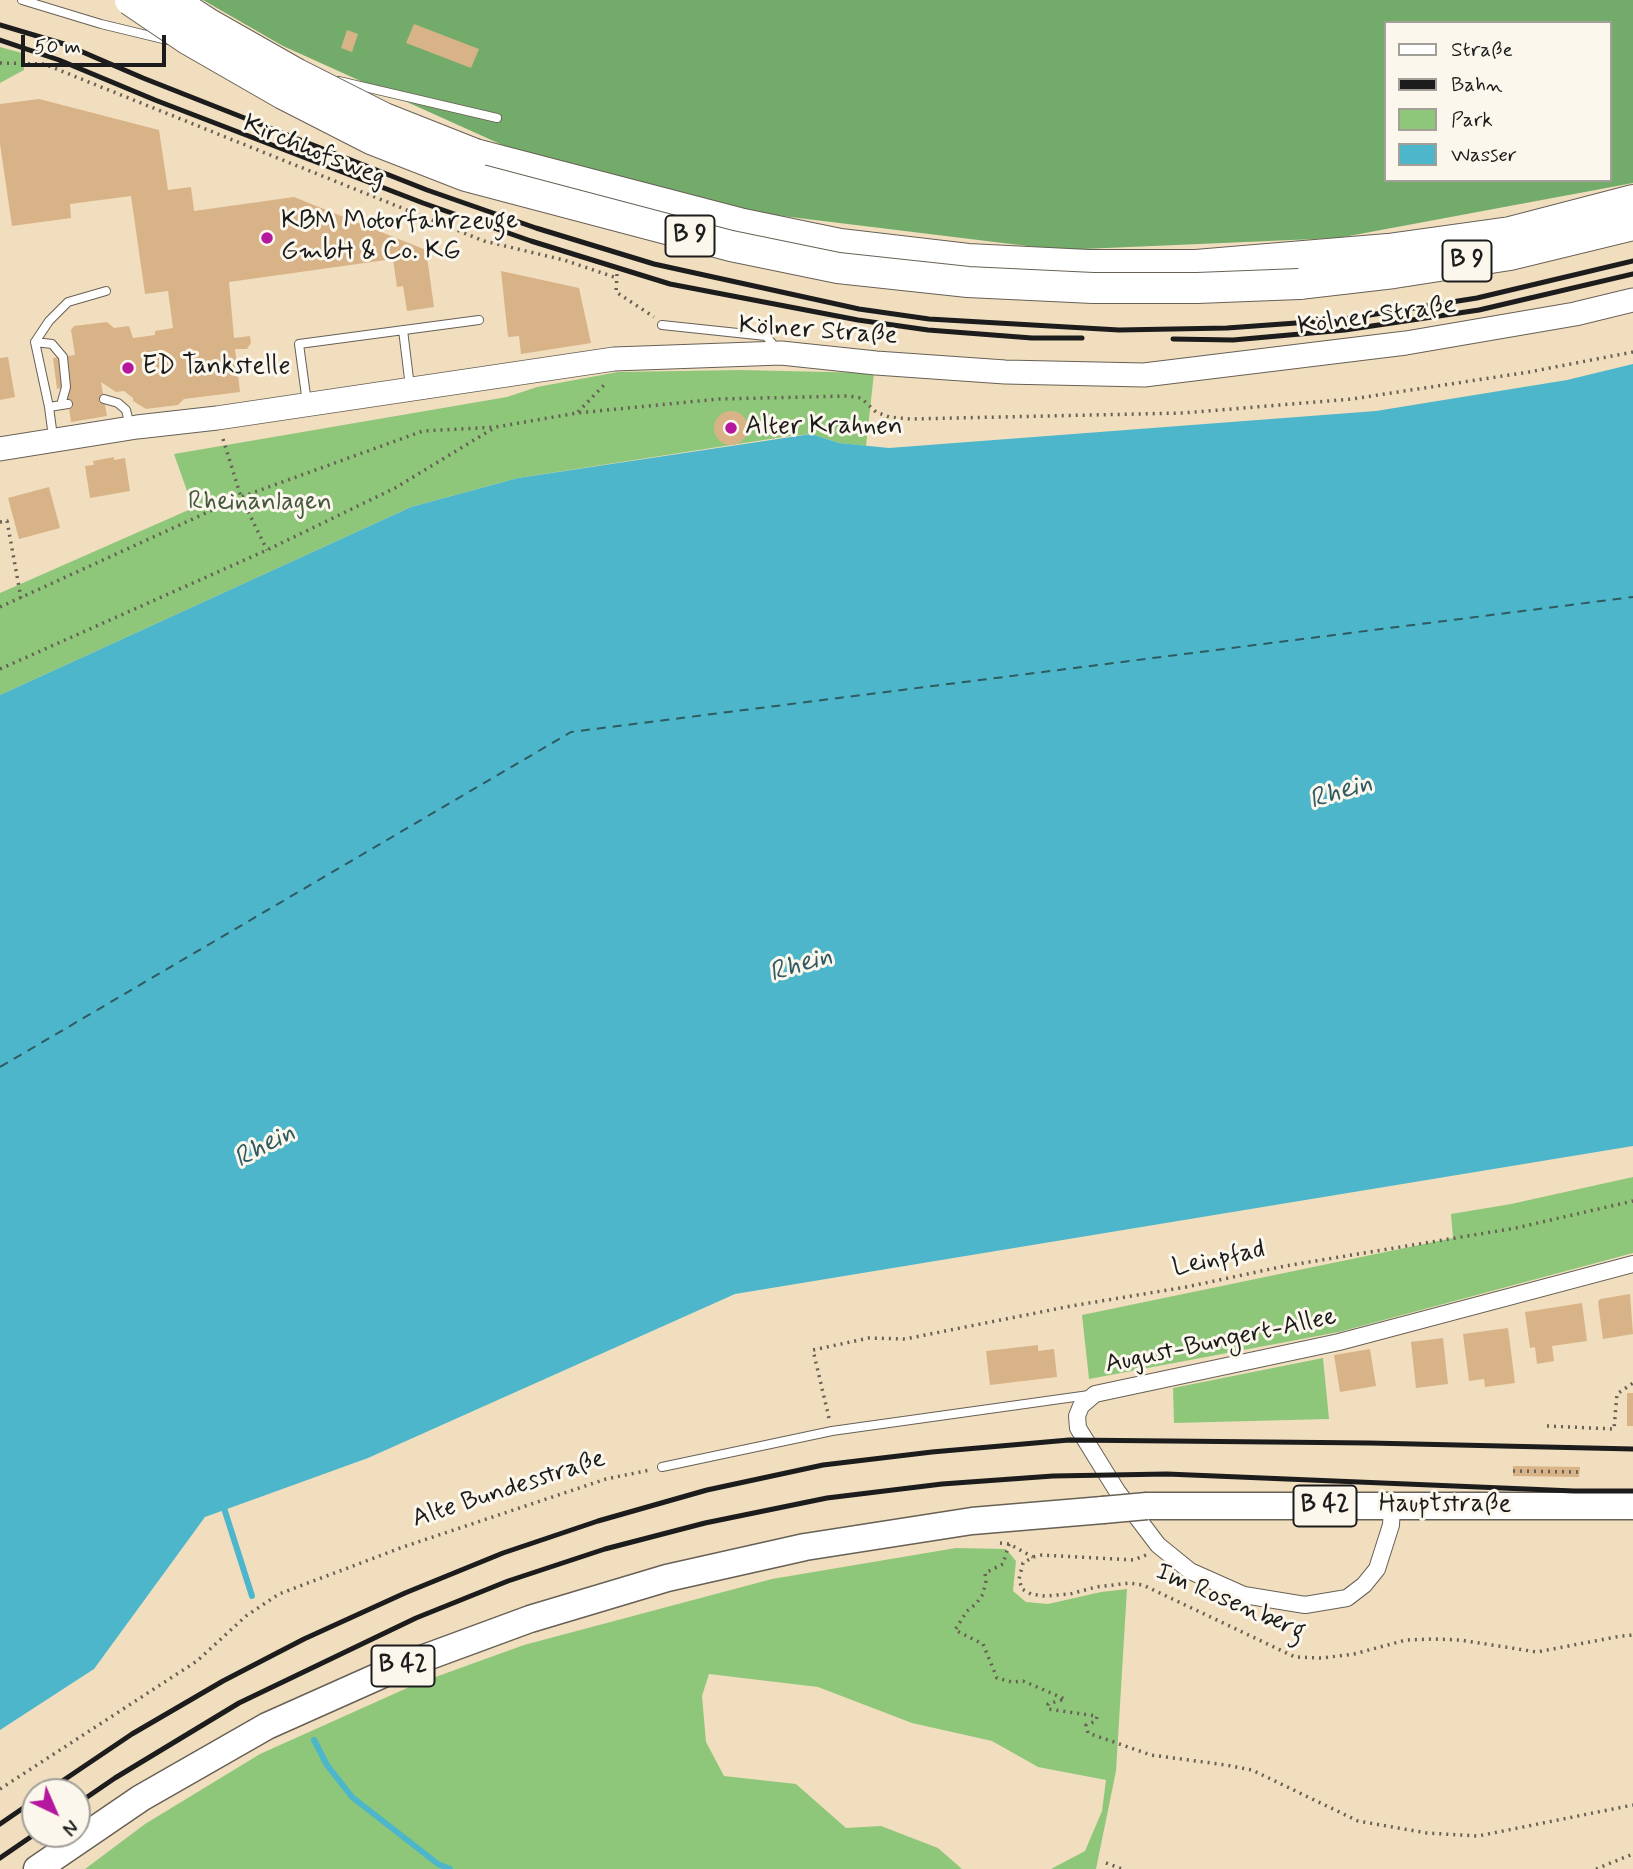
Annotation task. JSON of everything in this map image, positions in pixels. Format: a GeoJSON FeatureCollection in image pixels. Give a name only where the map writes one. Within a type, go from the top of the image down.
{"type":"FeatureCollection","features":[{"type":"Feature","properties":{"kind":"highway","name":"B 9"},"geometry":{"type":"LineString","coordinates":[[130,0],[189,40],[294,99],[371,139],[466,176],[730,246],[838,268],[968,282],[1093,288],[1299,284],[1510,255],[1633,225]]}},
{"type":"Feature","properties":{"kind":"highway","name":"B 9"},"geometry":{"type":"LineString","coordinates":[[173,0],[209,24],[297,74],[384,118],[475,154],[743,224],[840,244],[968,259],[1088,265],[1196,265],[1388,249],[1497,234],[1633,200]]}},
{"type":"Feature","properties":{"kind":"main road","name":"Hauptstraße"},"geometry":{"type":"LineString","coordinates":[[37,1869],[141,1798],[267,1726],[397,1668],[530,1619],[667,1578],[805,1547],[972,1521],[1147,1506],[1633,1506]]}},
{"type":"Feature","properties":{"kind":"street","name":"Kölner Straße"},"geometry":{"type":"LineString","coordinates":[[0,449],[614,359],[781,353],[1004,372],[1144,375],[1406,343],[1575,314],[1633,300]]}},
{"type":"Feature","properties":{"kind":"street","name":"August-Bungert-Allee"},"geometry":{"type":"LineString","coordinates":[[1392,1506],[1391,1525],[1377,1569],[1364,1585],[1348,1598],[1305,1605],[1244,1595],[1190,1571],[1158,1545],[1116,1491],[1078,1428],[1077,1416],[1082,1406],[1095,1394],[1339,1342],[1633,1264]]}},
{"type":"Feature","properties":{"kind":"lane"},"geometry":{"type":"LineString","coordinates":[[22,0],[100,24],[233,55]]}},
{"type":"Feature","properties":{"kind":"lane"},"geometry":{"type":"LineString","coordinates":[[259,62],[496,118]]}},
{"type":"Feature","properties":{"kind":"lane"},"geometry":{"type":"LineString","coordinates":[[53,441],[49,407],[34,342],[49,321],[68,302],[106,291]]}},
{"type":"Feature","properties":{"kind":"lane"},"geometry":{"type":"LineString","coordinates":[[307,404],[299,344],[479,320]]}},
{"type":"Feature","properties":{"kind":"lane"},"geometry":{"type":"LineString","coordinates":[[662,325],[766,337],[781,353]]}},
{"type":"Feature","properties":{"kind":"lane"},"geometry":{"type":"LineString","coordinates":[[403,330],[410,390]]}},
{"type":"Feature","properties":{"kind":"lane"},"geometry":{"type":"LineString","coordinates":[[34,342],[52,344],[63,357],[65,405],[49,407]]}},
{"type":"Feature","properties":{"kind":"lane"},"geometry":{"type":"LineString","coordinates":[[104,399],[118,402],[126,410],[131,428]]}},
{"type":"Feature","properties":{"kind":"lane"},"geometry":{"type":"LineString","coordinates":[[662,1467],[832,1431],[1095,1394]]}},
{"type":"Feature","properties":{"kind":"path","name":"Kirchhofsweg"},"geometry":{"type":"LineString","coordinates":[[0,62],[44,64],[484,241],[617,276],[616,292],[662,325]]}},
{"type":"Feature","properties":{"kind":"path"},"geometry":{"type":"LineString","coordinates":[[0,607],[241,497],[423,431],[496,427],[577,413],[719,399],[848,396],[861,398],[876,412],[889,417],[910,419],[1183,414],[1352,399],[1529,372],[1633,352]]}},
{"type":"Feature","properties":{"kind":"path"},"geometry":{"type":"LineString","coordinates":[[577,413],[603,388],[613,372],[614,359]]}},
{"type":"Feature","properties":{"kind":"path"},"geometry":{"type":"LineString","coordinates":[[217,418],[241,497],[267,550]]}},
{"type":"Feature","properties":{"kind":"path"},"geometry":{"type":"LineString","coordinates":[[0,669],[267,550],[395,488],[496,427]]}},
{"type":"Feature","properties":{"kind":"path"},"geometry":{"type":"LineString","coordinates":[[0,522],[7,521],[20,598]]}},
{"type":"Feature","properties":{"kind":"path","name":"Leinpfad"},"geometry":{"type":"LineString","coordinates":[[832,1431],[813,1350],[869,1339],[905,1339],[1285,1266],[1516,1228],[1633,1201]]}},
{"type":"Feature","properties":{"kind":"path"},"geometry":{"type":"LineString","coordinates":[[1547,1426],[1614,1429],[1617,1394],[1633,1383]]}},
{"type":"Feature","properties":{"kind":"path","name":"Alte Bundesstraße"},"geometry":{"type":"LineString","coordinates":[[0,1789],[197,1661],[246,1616],[279,1594],[403,1547],[606,1479],[662,1467]]}},
{"type":"Feature","properties":{"kind":"path"},"geometry":{"type":"LineString","coordinates":[[1513,1471],[1579,1472]]}},
{"type":"Feature","properties":{"kind":"path"},"geometry":{"type":"LineString","coordinates":[[1033,1557],[1009,1544],[1003,1564],[985,1573],[986,1581],[982,1594],[955,1630],[983,1644],[997,1678],[1012,1682],[1023,1681],[1065,1699],[1048,1704],[1048,1709],[1097,1716],[1096,1721],[1086,1725],[1088,1733],[1151,1755],[1252,1770],[1358,1821],[1427,1833],[1478,1836],[1633,1805]]}},
{"type":"Feature","properties":{"kind":"path","name":"Im Rosenberg"},"geometry":{"type":"LineString","coordinates":[[1158,1545],[1151,1553],[1134,1560],[1042,1555],[1033,1557],[1023,1563],[1018,1580],[1022,1589],[1031,1594],[1070,1594],[1096,1587],[1130,1583],[1143,1585],[1296,1657],[1322,1658],[1354,1654],[1406,1640],[1434,1639],[1460,1640],[1537,1652],[1633,1635]]}},
{"type":"Feature","properties":{"kind":"path"},"geometry":{"type":"LineString","coordinates":[[1596,1869],[1633,1854]]}},
{"type":"Feature","properties":{"kind":"path"},"geometry":{"type":"LineString","coordinates":[[1106,1863],[1122,1869]]}},
{"type":"Feature","properties":{"kind":"green space"},"geometry":{"type":"Polygon","coordinates":[[[203,0],[1633,0],[1633,183],[1338,238],[1060,250],[725,209],[509,148],[283,46],[203,0]]]}},
{"type":"Feature","properties":{"kind":"green space"},"geometry":{"type":"Polygon","coordinates":[[[0,47],[22,53],[24,70],[0,83],[0,47]]]}},
{"type":"Feature","properties":{"kind":"green space","name":"Rheinanlagen"},"geometry":{"type":"Polygon","coordinates":[[[740,370],[874,373],[866,446],[839,443],[811,434],[783,437],[518,478],[411,507],[0,695],[0,593],[193,508],[174,454],[507,397],[537,387],[618,372],[740,370]]]}},
{"type":"Feature","properties":{"kind":"green space"},"geometry":{"type":"Polygon","coordinates":[[[1633,1177],[1633,1253],[1339,1332],[1089,1379],[1082,1315],[1453,1238],[1451,1214],[1511,1204],[1633,1177]]]}},
{"type":"Feature","properties":{"kind":"green space"},"geometry":{"type":"Polygon","coordinates":[[[1323,1358],[1329,1419],[1174,1423],[1173,1388],[1323,1358]]]}},
{"type":"Feature","properties":{"kind":"green space"},"geometry":{"type":"Polygon","coordinates":[[[956,1548],[1006,1549],[1016,1561],[1013,1591],[1026,1602],[1048,1604],[1127,1589],[1116,1771],[1096,1869],[1051,1869],[1085,1851],[1102,1811],[1106,1780],[1038,1767],[992,1741],[912,1723],[818,1687],[709,1674],[702,1696],[706,1742],[724,1776],[796,1784],[846,1828],[881,1826],[938,1848],[962,1869],[85,1869],[145,1824],[260,1754],[416,1684],[524,1645],[772,1579],[956,1548]]]}},
{"type":"Feature","properties":{"kind":"water","name":"Rhein"},"geometry":{"type":"Polygon","coordinates":[[[1633,364],[1633,1146],[735,1294],[368,1458],[205,1517],[94,1669],[0,1730],[0,695],[411,507],[518,478],[811,434],[839,443],[889,448],[1376,411],[1567,380],[1633,364]]]}},
{"type":"Feature","properties":{"kind":"building"},"geometry":{"type":"Polygon","coordinates":[[[414,24],[479,49],[471,68],[406,43],[414,24]]]}},
{"type":"Feature","properties":{"kind":"building"},"geometry":{"type":"Polygon","coordinates":[[[347,30],[358,34],[352,52],[341,48],[347,30]]]}},
{"type":"Feature","properties":{"kind":"building","name":"KBM Motorfahrzeuge GmbH & Co. KG"},"geometry":{"type":"Polygon","coordinates":[[[39,99],[159,130],[168,190],[191,187],[194,211],[294,197],[426,250],[434,307],[407,311],[403,286],[397,287],[393,259],[229,282],[234,338],[250,336],[251,343],[247,349],[235,349],[240,392],[184,399],[178,405],[146,409],[124,391],[116,392],[101,382],[107,416],[71,422],[66,387],[57,389],[53,358],[75,355],[71,330],[74,326],[107,322],[114,328],[129,326],[133,338],[155,335],[155,331],[173,328],[168,291],[145,294],[131,196],[70,204],[71,218],[12,226],[0,144],[0,104],[39,99]]]}},
{"type":"Feature","properties":{"kind":"building"},"geometry":{"type":"Polygon","coordinates":[[[501,271],[579,288],[591,343],[521,354],[519,336],[508,337],[501,271]]]}},
{"type":"Feature","properties":{"kind":"building"},"geometry":{"type":"Polygon","coordinates":[[[8,357],[15,397],[0,400],[0,358],[8,357]]]}},
{"type":"Feature","properties":{"kind":"building","name":"Alter Krahnen"},"geometry":{"type":"Polygon","coordinates":[[[731,411],[743,416],[748,428],[743,440],[731,445],[719,440],[714,428],[719,416],[731,411]]]}},
{"type":"Feature","properties":{"kind":"building"},"geometry":{"type":"Polygon","coordinates":[[[114,457],[114,460],[125,458],[130,491],[90,498],[85,466],[94,465],[93,461],[114,457]]]}},
{"type":"Feature","properties":{"kind":"building"},"geometry":{"type":"Polygon","coordinates":[[[49,487],[60,528],[19,539],[8,498],[49,487]]]}},
{"type":"Feature","properties":{"kind":"building"},"geometry":{"type":"Polygon","coordinates":[[[1630,1294],[1633,1334],[1603,1339],[1598,1302],[1600,1299],[1630,1294]]]}},
{"type":"Feature","properties":{"kind":"building"},"geometry":{"type":"Polygon","coordinates":[[[1582,1303],[1587,1341],[1552,1346],[1554,1361],[1537,1364],[1535,1347],[1530,1348],[1525,1312],[1582,1303]]]}},
{"type":"Feature","properties":{"kind":"building"},"geometry":{"type":"Polygon","coordinates":[[[1508,1328],[1515,1383],[1485,1387],[1484,1379],[1469,1381],[1463,1334],[1508,1328]]]}},
{"type":"Feature","properties":{"kind":"building"},"geometry":{"type":"Polygon","coordinates":[[[1443,1338],[1448,1384],[1416,1388],[1411,1342],[1443,1338]]]}},
{"type":"Feature","properties":{"kind":"building"},"geometry":{"type":"Polygon","coordinates":[[[1038,1345],[1038,1351],[1054,1349],[1057,1377],[990,1385],[986,1351],[1038,1345]]]}},
{"type":"Feature","properties":{"kind":"building"},"geometry":{"type":"Polygon","coordinates":[[[1370,1349],[1376,1386],[1340,1392],[1334,1355],[1370,1349]]]}},
{"type":"Feature","properties":{"kind":"building"},"geometry":{"type":"Polygon","coordinates":[[[1627,1393],[1633,1393],[1633,1426],[1627,1426],[1627,1393]]]}},
{"type":"Feature","properties":{"kind":"building"},"geometry":{"type":"Polygon","coordinates":[[[1513,1466],[1580,1467],[1579,1477],[1513,1476],[1513,1466]]]}},
{"type":"Feature","properties":{"kind":"waterway"},"geometry":{"type":"LineString","coordinates":[[223,1505],[252,1596]]}},
{"type":"Feature","properties":{"kind":"waterway"},"geometry":{"type":"LineString","coordinates":[[314,1740],[327,1765],[352,1797],[438,1864],[450,1869]]}},
{"type":"Feature","properties":{"kind":"ferry route"},"geometry":{"type":"LineString","coordinates":[[0,1067],[571,732],[1633,597]]}},
{"type":"Feature","properties":{"kind":"railway"},"geometry":{"type":"LineString","coordinates":[[0,25],[64,44],[427,190],[536,228],[654,264],[859,309],[929,319],[1119,330],[1227,328],[1338,320],[1477,298],[1633,261]]}},
{"type":"Feature","properties":{"kind":"railway"},"geometry":{"type":"LineString","coordinates":[[0,40],[59,60],[155,100],[423,203],[531,241],[670,284],[858,320],[928,330],[1032,338],[1082,338]]}},
{"type":"Feature","properties":{"kind":"railway"},"geometry":{"type":"LineString","coordinates":[[1173,339],[1233,340],[1345,330],[1479,310],[1633,274]]}},
{"type":"Feature","properties":{"kind":"railway"},"geometry":{"type":"LineString","coordinates":[[67,1778],[132,1734],[223,1681],[304,1639],[405,1593],[503,1553],[598,1521],[707,1490],[823,1465],[1069,1440],[1633,1449]]}},
{"type":"Feature","properties":{"kind":"railway"},"geometry":{"type":"LineString","coordinates":[[91,1794],[239,1703],[416,1618],[508,1581],[605,1549],[705,1523],[827,1498],[942,1484],[1053,1476],[1167,1474],[1574,1491],[1633,1491]]}},
{"type":"Feature","properties":{"kind":"railway"},"geometry":{"type":"LineString","coordinates":[[0,1824],[21,1810]]}},
{"type":"Feature","properties":{"kind":"railway"},"geometry":{"type":"LineString","coordinates":[[0,1858],[21,1844]]}},
{"type":"Feature","properties":{"kind":"place","name":"KBM Motorfahrzeuge GmbH & Co. KG"},"geometry":{"type":"Point","coordinates":[267,238]}},
{"type":"Feature","properties":{"kind":"place","name":"ED Tankstelle"},"geometry":{"type":"Point","coordinates":[128,368]}},
{"type":"Feature","properties":{"kind":"place","name":"Alter Krahnen"},"geometry":{"type":"Point","coordinates":[731,428]}}]}
